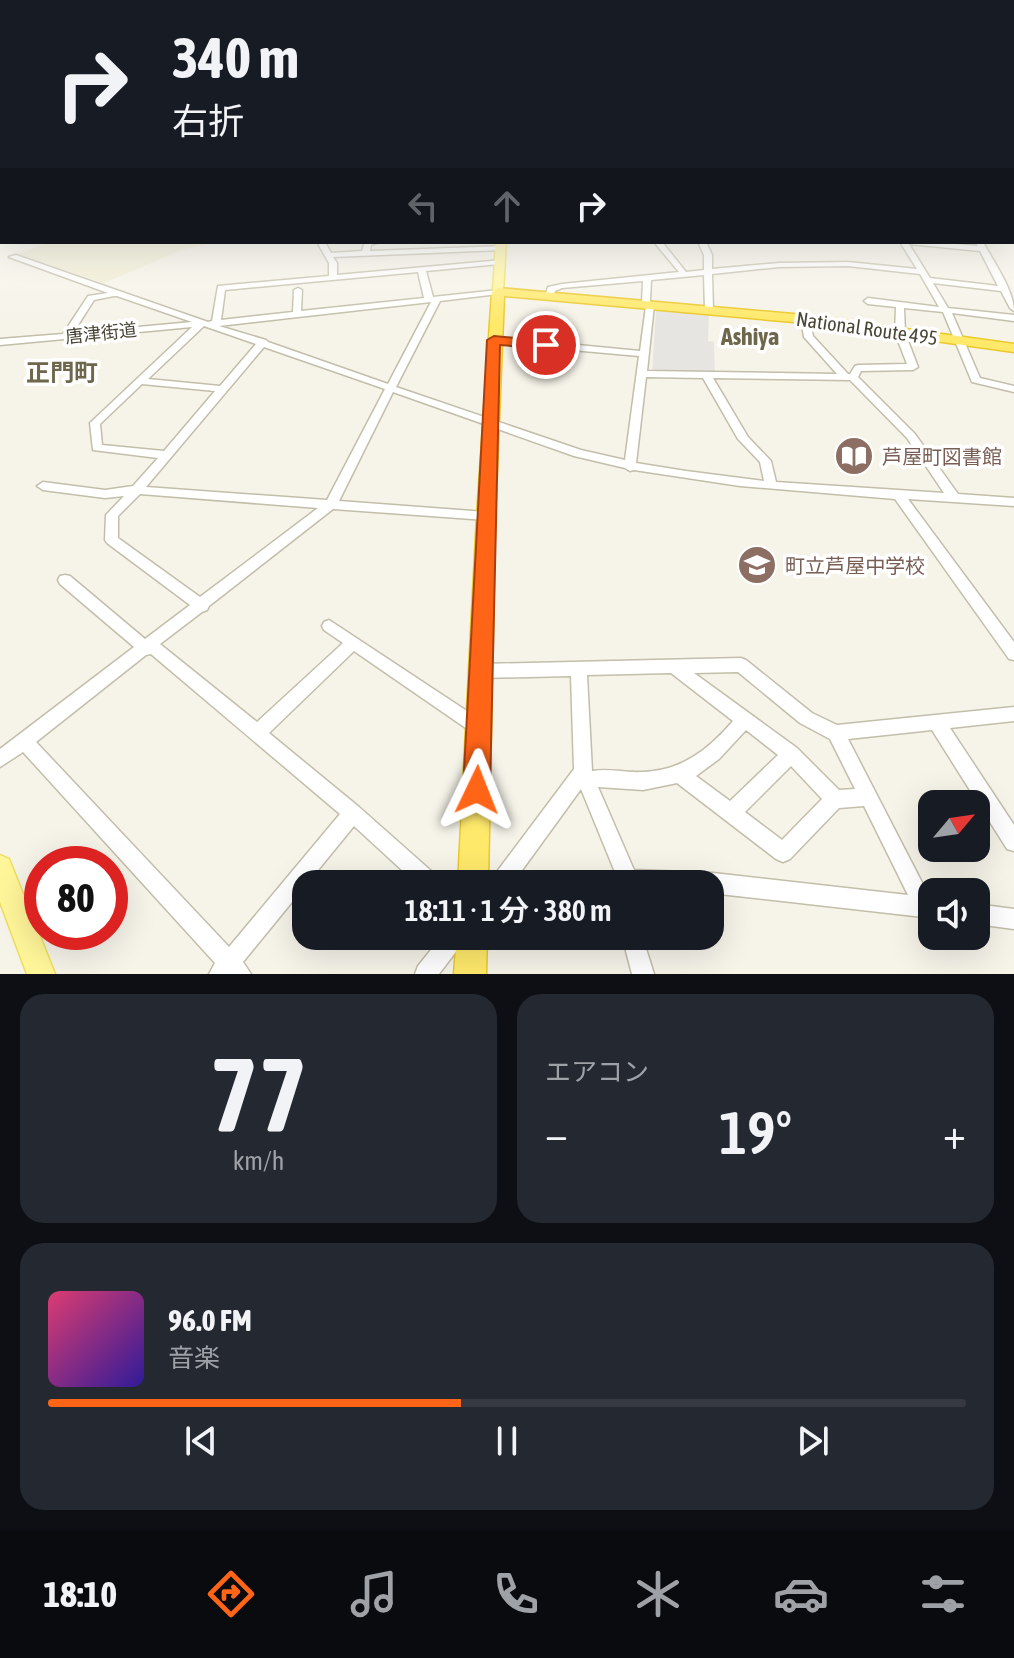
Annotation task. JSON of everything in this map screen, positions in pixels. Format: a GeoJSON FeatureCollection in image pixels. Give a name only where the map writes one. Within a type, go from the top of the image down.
{"type":"FeatureCollection","features":[{"type":"Feature","properties":{"kind":"highway","name":"National Route 495"},"geometry":{"type":"LineString","coordinates":[[498,292],[805,319],[1014,348]]}},
{"type":"Feature","properties":{"kind":"highway"},"geometry":{"type":"LineString","coordinates":[[474,870],[486,516],[498,292]]}},
{"type":"Feature","properties":{"kind":"highway"},"geometry":{"type":"LineString","coordinates":[[470,974],[471,950]]}},
{"type":"Feature","properties":{"kind":"main road"},"geometry":{"type":"LineString","coordinates":[[498,292],[501,245]]}},
{"type":"Feature","properties":{"kind":"main road"},"geometry":{"type":"LineString","coordinates":[[0,868],[41,974]]}},
{"type":"Feature","properties":{"kind":"street"},"geometry":{"type":"LineString","coordinates":[[322,244],[330,255],[333,277]]}},
{"type":"Feature","properties":{"kind":"street"},"geometry":{"type":"LineString","coordinates":[[365,254],[368,244]]}},
{"type":"Feature","properties":{"kind":"street"},"geometry":{"type":"LineString","coordinates":[[660,244],[684,274]]}},
{"type":"Feature","properties":{"kind":"street"},"geometry":{"type":"LineString","coordinates":[[702,244],[709,271],[709,310]]}},
{"type":"Feature","properties":{"kind":"street"},"geometry":{"type":"LineString","coordinates":[[905,244],[962,341],[976,380],[1014,389]]}},
{"type":"Feature","properties":{"kind":"street"},"geometry":{"type":"LineString","coordinates":[[958,244],[981,245],[1014,308]]}},
{"type":"Feature","properties":{"kind":"street"},"geometry":{"type":"LineString","coordinates":[[330,255],[501,245]]}},
{"type":"Feature","properties":{"kind":"street"},"geometry":{"type":"LineString","coordinates":[[13,257],[630,467],[684,477],[771,485],[1014,502]]}},
{"type":"Feature","properties":{"kind":"street"},"geometry":{"type":"LineString","coordinates":[[165,455],[97,448],[95,423],[208,323],[221,288],[499,262]]}},
{"type":"Feature","properties":{"kind":"street"},"geometry":{"type":"LineString","coordinates":[[549,296],[554,287],[709,271],[848,264],[1005,289]]}},
{"type":"Feature","properties":{"kind":"street"},"geometry":{"type":"LineString","coordinates":[[0,759],[331,504],[392,388],[433,299],[421,269]]}},
{"type":"Feature","properties":{"kind":"street"},"geometry":{"type":"LineString","coordinates":[[630,467],[650,305],[646,302],[647,278]]}},
{"type":"Feature","properties":{"kind":"street"},"geometry":{"type":"LineString","coordinates":[[297,312],[298,290]]}},
{"type":"Feature","properties":{"kind":"street","name":"唐津街道"},"geometry":{"type":"LineString","coordinates":[[0,342],[498,292]]}},
{"type":"Feature","properties":{"kind":"street"},"geometry":{"type":"LineString","coordinates":[[66,336],[91,298],[117,294]]}},
{"type":"Feature","properties":{"kind":"street"},"geometry":{"type":"LineString","coordinates":[[868,301],[1014,318]]}},
{"type":"Feature","properties":{"kind":"street"},"geometry":{"type":"LineString","coordinates":[[642,374],[849,377],[858,368],[913,367],[900,333],[900,305]]}},
{"type":"Feature","properties":{"kind":"street"},"geometry":{"type":"LineString","coordinates":[[805,319],[809,337],[911,436],[954,498]]}},
{"type":"Feature","properties":{"kind":"street"},"geometry":{"type":"LineString","coordinates":[[494,340],[644,354]]}},
{"type":"Feature","properties":{"kind":"street"},"geometry":{"type":"LineString","coordinates":[[202,606],[112,540],[112,515],[263,342]]}},
{"type":"Feature","properties":{"kind":"street"},"geometry":{"type":"LineString","coordinates":[[707,376],[744,439],[765,461],[771,485]]}},
{"type":"Feature","properties":{"kind":"street"},"geometry":{"type":"LineString","coordinates":[[141,381],[223,389]]}},
{"type":"Feature","properties":{"kind":"street"},"geometry":{"type":"LineString","coordinates":[[43,486],[105,494],[137,490],[486,516]]}},
{"type":"Feature","properties":{"kind":"street"},"geometry":{"type":"LineString","coordinates":[[897,493],[1014,654]]}},
{"type":"Feature","properties":{"kind":"street"},"geometry":{"type":"LineString","coordinates":[[65,580],[257,733],[416,870]]}},
{"type":"Feature","properties":{"kind":"street"},"geometry":{"type":"LineString","coordinates":[[329,626],[479,728]]}},
{"type":"Feature","properties":{"kind":"street"},"geometry":{"type":"LineString","coordinates":[[257,733],[353,643]]}},
{"type":"Feature","properties":{"kind":"street"},"geometry":{"type":"LineString","coordinates":[[481,671],[741,665],[806,718],[836,733],[1014,714]]}},
{"type":"Feature","properties":{"kind":"street"},"geometry":{"type":"LineString","coordinates":[[674,667],[791,754],[835,799]]}},
{"type":"Feature","properties":{"kind":"street"},"geometry":{"type":"LineString","coordinates":[[579,669],[585,777],[625,870]]}},
{"type":"Feature","properties":{"kind":"street"},"geometry":{"type":"LineString","coordinates":[[585,777],[642,781],[679,774],[713,757],[745,719]]}},
{"type":"Feature","properties":{"kind":"street"},"geometry":{"type":"LineString","coordinates":[[936,722],[1014,842]]}},
{"type":"Feature","properties":{"kind":"street"},"geometry":{"type":"LineString","coordinates":[[836,733],[918,890]]}},
{"type":"Feature","properties":{"kind":"street"},"geometry":{"type":"LineString","coordinates":[[25,742],[230,970],[353,813]]}},
{"type":"Feature","properties":{"kind":"street"},"geometry":{"type":"LineString","coordinates":[[731,813],[791,754]]}},
{"type":"Feature","properties":{"kind":"street"},"geometry":{"type":"LineString","coordinates":[[679,774],[783,852],[835,799],[867,797]]}},
{"type":"Feature","properties":{"kind":"street"},"geometry":{"type":"LineString","coordinates":[[511,870],[585,777]]}},
{"type":"Feature","properties":{"kind":"street"},"geometry":{"type":"LineString","coordinates":[[724,884],[918,907]]}},
{"type":"Feature","properties":{"kind":"street"},"geometry":{"type":"LineString","coordinates":[[990,916],[1014,919]]}},
{"type":"Feature","properties":{"kind":"street"},"geometry":{"type":"LineString","coordinates":[[426,974],[444,950]]}},
{"type":"Feature","properties":{"kind":"street"},"geometry":{"type":"LineString","coordinates":[[636,950],[643,974]]}},
{"type":"Feature","properties":{"kind":"shaded area"},"geometry":{"type":"Polygon","coordinates":[[[46,244],[210,244],[184,249],[104,283],[18,254],[46,244]]]}},
{"type":"Feature","properties":{"kind":"shaded area"},"geometry":{"type":"Polygon","coordinates":[[[656,309],[709,314],[708,341],[714,342],[715,376],[652,372],[656,309]]]}},
{"type":"Feature","properties":{"kind":"place","name":"芦屋町図書館"},"geometry":{"type":"Point","coordinates":[854,456]}},
{"type":"Feature","properties":{"kind":"place","name":"町立芦屋中学校"},"geometry":{"type":"Point","coordinates":[757,565]}},
{"type":"Feature","properties":{"kind":"district","name":"Ashiya"},"geometry":{"type":"Point","coordinates":[750,336]}},
{"type":"Feature","properties":{"kind":"district","name":"正門町"},"geometry":{"type":"Point","coordinates":[62,372]}},
{"type":"Feature","properties":{"kind":"route"},"geometry":{"type":"LineString","coordinates":[[477,790],[494,340],[546,345]]}}]}
